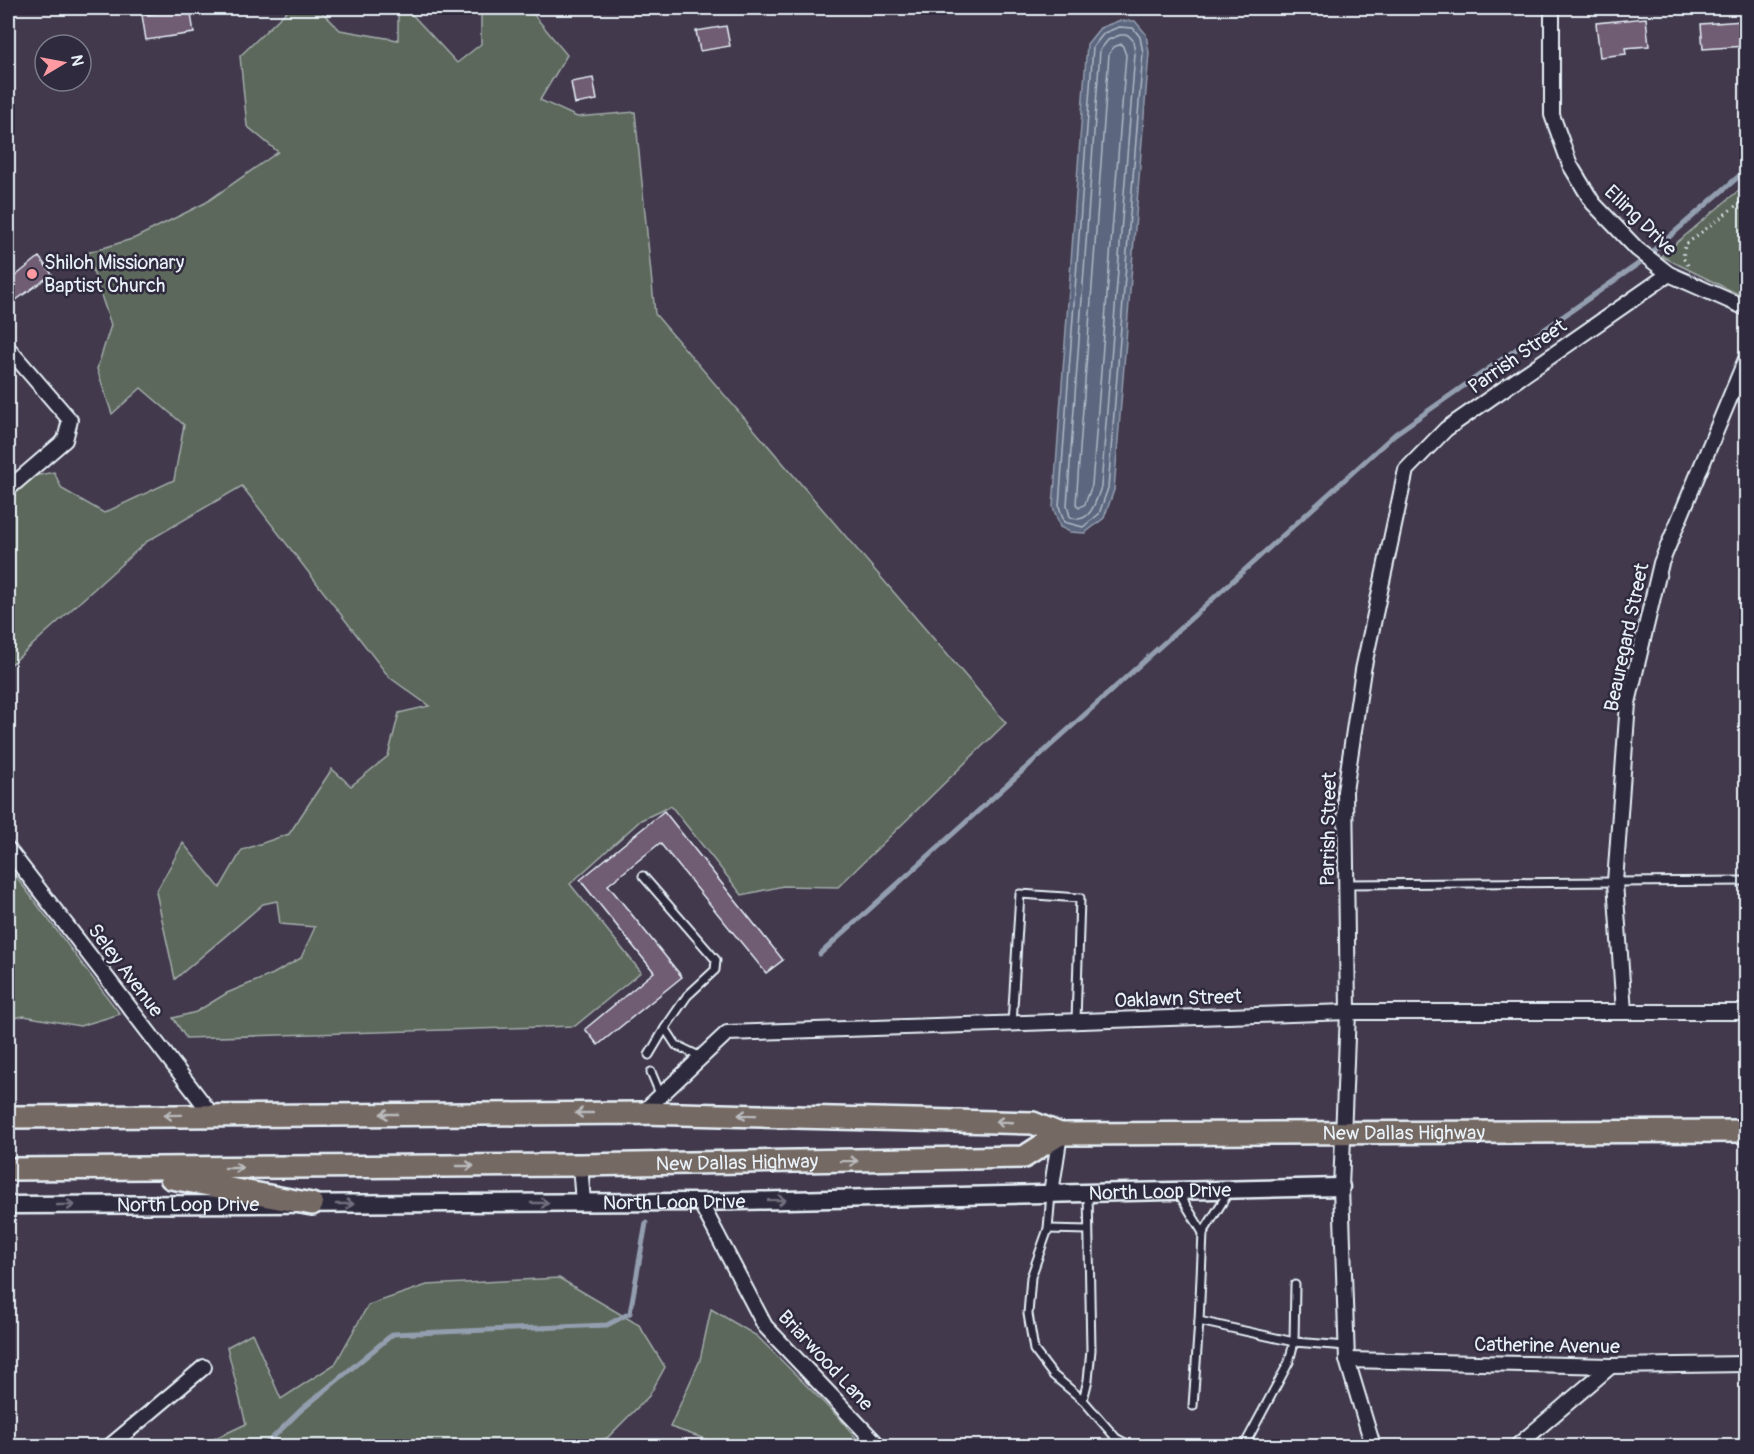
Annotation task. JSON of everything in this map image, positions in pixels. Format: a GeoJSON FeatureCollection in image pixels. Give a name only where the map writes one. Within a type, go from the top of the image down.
{"type":"FeatureCollection","features":[{"type":"Feature","properties":{"kind":"main road"},"geometry":{"type":"LineString","coordinates":[[8,1118],[642,1113]]}},
{"type":"Feature","properties":{"kind":"main road","name":"New Dallas Highway"},"geometry":{"type":"LineString","coordinates":[[642,1113],[1033,1123],[1060,1134],[1343,1135],[1746,1131]]}},
{"type":"Feature","properties":{"kind":"main road","name":"New Dallas Highway"},"geometry":{"type":"LineString","coordinates":[[406,1167],[1024,1157],[1060,1134]]}},
{"type":"Feature","properties":{"kind":"main road","name":"North Loop Drive"},"geometry":{"type":"LineString","coordinates":[[8,1169],[406,1167]]}},
{"type":"Feature","properties":{"kind":"main road"},"geometry":{"type":"LineString","coordinates":[[120,1169],[312,1204]]}},
{"type":"Feature","properties":{"kind":"street","name":"Elling Drive"},"geometry":{"type":"LineString","coordinates":[[1552,8],[1552,115],[1570,165],[1593,203],[1637,249],[1665,271],[1746,308]]}},
{"type":"Feature","properties":{"kind":"street","name":"Parrish Street"},"geometry":{"type":"LineString","coordinates":[[1373,1446],[1347,1353],[1341,1187],[1348,1012],[1345,791],[1363,670],[1407,470],[1446,429],[1665,271]]}},
{"type":"Feature","properties":{"kind":"street"},"geometry":{"type":"LineString","coordinates":[[8,348],[70,420],[64,440],[8,489]]}},
{"type":"Feature","properties":{"kind":"street","name":"Beauregard Street"},"geometry":{"type":"LineString","coordinates":[[1624,1012],[1615,882],[1628,703],[1661,563],[1746,359]]}},
{"type":"Feature","properties":{"kind":"street","name":"Seley Avenue"},"geometry":{"type":"LineString","coordinates":[[8,849],[212,1115]]}},
{"type":"Feature","properties":{"kind":"street","name":"Oaklawn Street"},"geometry":{"type":"LineString","coordinates":[[642,1113],[728,1033],[1348,1012],[1746,1012]]}},
{"type":"Feature","properties":{"kind":"street"},"geometry":{"type":"LineString","coordinates":[[1051,1193],[1060,1134]]}},
{"type":"Feature","properties":{"kind":"street"},"geometry":{"type":"LineString","coordinates":[[580,1165],[583,1202]]}},
{"type":"Feature","properties":{"kind":"street","name":"North Loop Drive"},"geometry":{"type":"LineString","coordinates":[[8,1205],[700,1202],[1341,1187]]}},
{"type":"Feature","properties":{"kind":"street","name":"Briarwood Lane"},"geometry":{"type":"LineString","coordinates":[[700,1202],[765,1326],[879,1446]]}},
{"type":"Feature","properties":{"kind":"street","name":"Catherine Avenue"},"geometry":{"type":"LineString","coordinates":[[1347,1353],[1611,1366],[1746,1364]]}},
{"type":"Feature","properties":{"kind":"street"},"geometry":{"type":"LineString","coordinates":[[1516,1446],[1611,1366]]}},
{"type":"Feature","properties":{"kind":"street"},"geometry":{"type":"LineString","coordinates":[[110,1446],[204,1367]]}},
{"type":"Feature","properties":{"kind":"lane"},"geometry":{"type":"LineString","coordinates":[[643,876],[716,960],[715,970],[687,996],[649,1055]]}},
{"type":"Feature","properties":{"kind":"lane"},"geometry":{"type":"LineString","coordinates":[[1346,884],[1746,881]]}},
{"type":"Feature","properties":{"kind":"lane"},"geometry":{"type":"LineString","coordinates":[[1012,1024],[1020,894],[1080,898],[1076,1021]]}},
{"type":"Feature","properties":{"kind":"lane"},"geometry":{"type":"LineString","coordinates":[[665,1028],[676,1045],[701,1057]]}},
{"type":"Feature","properties":{"kind":"lane"},"geometry":{"type":"LineString","coordinates":[[651,1072],[661,1096]]}},
{"type":"Feature","properties":{"kind":"lane"},"geometry":{"type":"LineString","coordinates":[[1193,1406],[1203,1233],[1220,1203],[1231,1190]]}},
{"type":"Feature","properties":{"kind":"lane"},"geometry":{"type":"LineString","coordinates":[[1177,1191],[1203,1233]]}},
{"type":"Feature","properties":{"kind":"lane"},"geometry":{"type":"LineString","coordinates":[[1051,1193],[1048,1229],[1031,1278],[1028,1314],[1034,1350],[1053,1376],[1083,1400],[1116,1438],[1131,1446]]}},
{"type":"Feature","properties":{"kind":"lane"},"geometry":{"type":"LineString","coordinates":[[1083,1400],[1091,1350],[1088,1193]]}},
{"type":"Feature","properties":{"kind":"lane"},"geometry":{"type":"LineString","coordinates":[[1048,1229],[1088,1230]]}},
{"type":"Feature","properties":{"kind":"lane"},"geometry":{"type":"LineString","coordinates":[[1244,1446],[1289,1362],[1294,1342],[1295,1285]]}},
{"type":"Feature","properties":{"kind":"lane"},"geometry":{"type":"LineString","coordinates":[[1199,1321],[1347,1353]]}},
{"type":"Feature","properties":{"kind":"path"},"geometry":{"type":"LineString","coordinates":[[1695,269],[1686,264],[1683,258],[1685,245],[1746,198]]}},
{"type":"Feature","properties":{"kind":"green space"},"geometry":{"type":"Polygon","coordinates":[[[290,8],[318,8],[340,30],[398,40],[398,8],[406,8],[457,63],[481,44],[481,8],[522,8],[534,15],[567,55],[540,100],[577,117],[635,112],[655,314],[1006,723],[838,887],[783,886],[742,895],[671,806],[641,820],[570,884],[641,972],[575,1026],[186,1038],[173,1018],[196,1012],[227,993],[273,974],[301,958],[315,927],[280,924],[277,901],[263,904],[175,979],[156,892],[183,843],[220,888],[242,850],[289,834],[332,769],[351,786],[388,756],[399,713],[429,706],[389,677],[242,486],[146,542],[8,667],[8,501],[34,476],[54,472],[62,489],[104,513],[174,480],[184,425],[141,388],[112,414],[97,369],[111,325],[87,253],[135,238],[205,203],[278,152],[247,126],[240,56],[290,8]]]}},
{"type":"Feature","properties":{"kind":"green space"},"geometry":{"type":"Polygon","coordinates":[[[1746,184],[1746,298],[1661,256],[1746,184]]]}},
{"type":"Feature","properties":{"kind":"green space"},"geometry":{"type":"Polygon","coordinates":[[[8,866],[120,1014],[80,1026],[24,1016],[8,1019],[8,866]]]}},
{"type":"Feature","properties":{"kind":"green space"},"geometry":{"type":"Polygon","coordinates":[[[559,1278],[639,1325],[665,1367],[649,1396],[607,1438],[576,1446],[199,1446],[246,1424],[227,1347],[252,1333],[281,1399],[335,1364],[368,1305],[427,1285],[559,1278]]]}},
{"type":"Feature","properties":{"kind":"green space"},"geometry":{"type":"Polygon","coordinates":[[[711,1309],[757,1336],[842,1421],[863,1446],[726,1446],[670,1427],[700,1360],[711,1309]]]}},
{"type":"Feature","properties":{"kind":"water"},"geometry":{"type":"Polygon","coordinates":[[[1118,21],[1135,21],[1146,34],[1149,53],[1114,490],[1104,518],[1085,533],[1070,532],[1060,527],[1053,507],[1087,44],[1100,28],[1118,21]]]}},
{"type":"Feature","properties":{"kind":"building"},"geometry":{"type":"Polygon","coordinates":[[[190,8],[194,33],[146,40],[142,15],[190,8]]]}},
{"type":"Feature","properties":{"kind":"building"},"geometry":{"type":"Polygon","coordinates":[[[1646,18],[1649,46],[1625,48],[1626,54],[1600,57],[1596,23],[1646,18]]]}},
{"type":"Feature","properties":{"kind":"building"},"geometry":{"type":"Polygon","coordinates":[[[1743,21],[1745,46],[1703,49],[1701,24],[1743,21]]]}},
{"type":"Feature","properties":{"kind":"building"},"geometry":{"type":"Polygon","coordinates":[[[726,26],[730,46],[700,51],[696,31],[726,26]]]}},
{"type":"Feature","properties":{"kind":"building"},"geometry":{"type":"Polygon","coordinates":[[[593,78],[597,100],[575,104],[571,82],[593,78]]]}},
{"type":"Feature","properties":{"kind":"building"},"geometry":{"type":"Polygon","coordinates":[[[39,257],[52,274],[16,300],[8,289],[8,282],[39,257]]]}},
{"type":"Feature","properties":{"kind":"building"},"geometry":{"type":"Polygon","coordinates":[[[664,811],[783,960],[766,973],[660,843],[608,885],[682,977],[598,1045],[585,1029],[654,972],[580,880],[664,811]]]}},
{"type":"Feature","properties":{"kind":"waterway"},"geometry":{"type":"LineString","coordinates":[[820,954],[1395,434],[1638,264],[1746,170]]}},
{"type":"Feature","properties":{"kind":"waterway"},"geometry":{"type":"LineString","coordinates":[[264,1446],[301,1410],[393,1334],[607,1325],[630,1313],[646,1223]]}},
{"type":"Feature","properties":{"kind":"place","name":"Shiloh Missionary Baptist Church"},"geometry":{"type":"Point","coordinates":[32,274]}}]}
